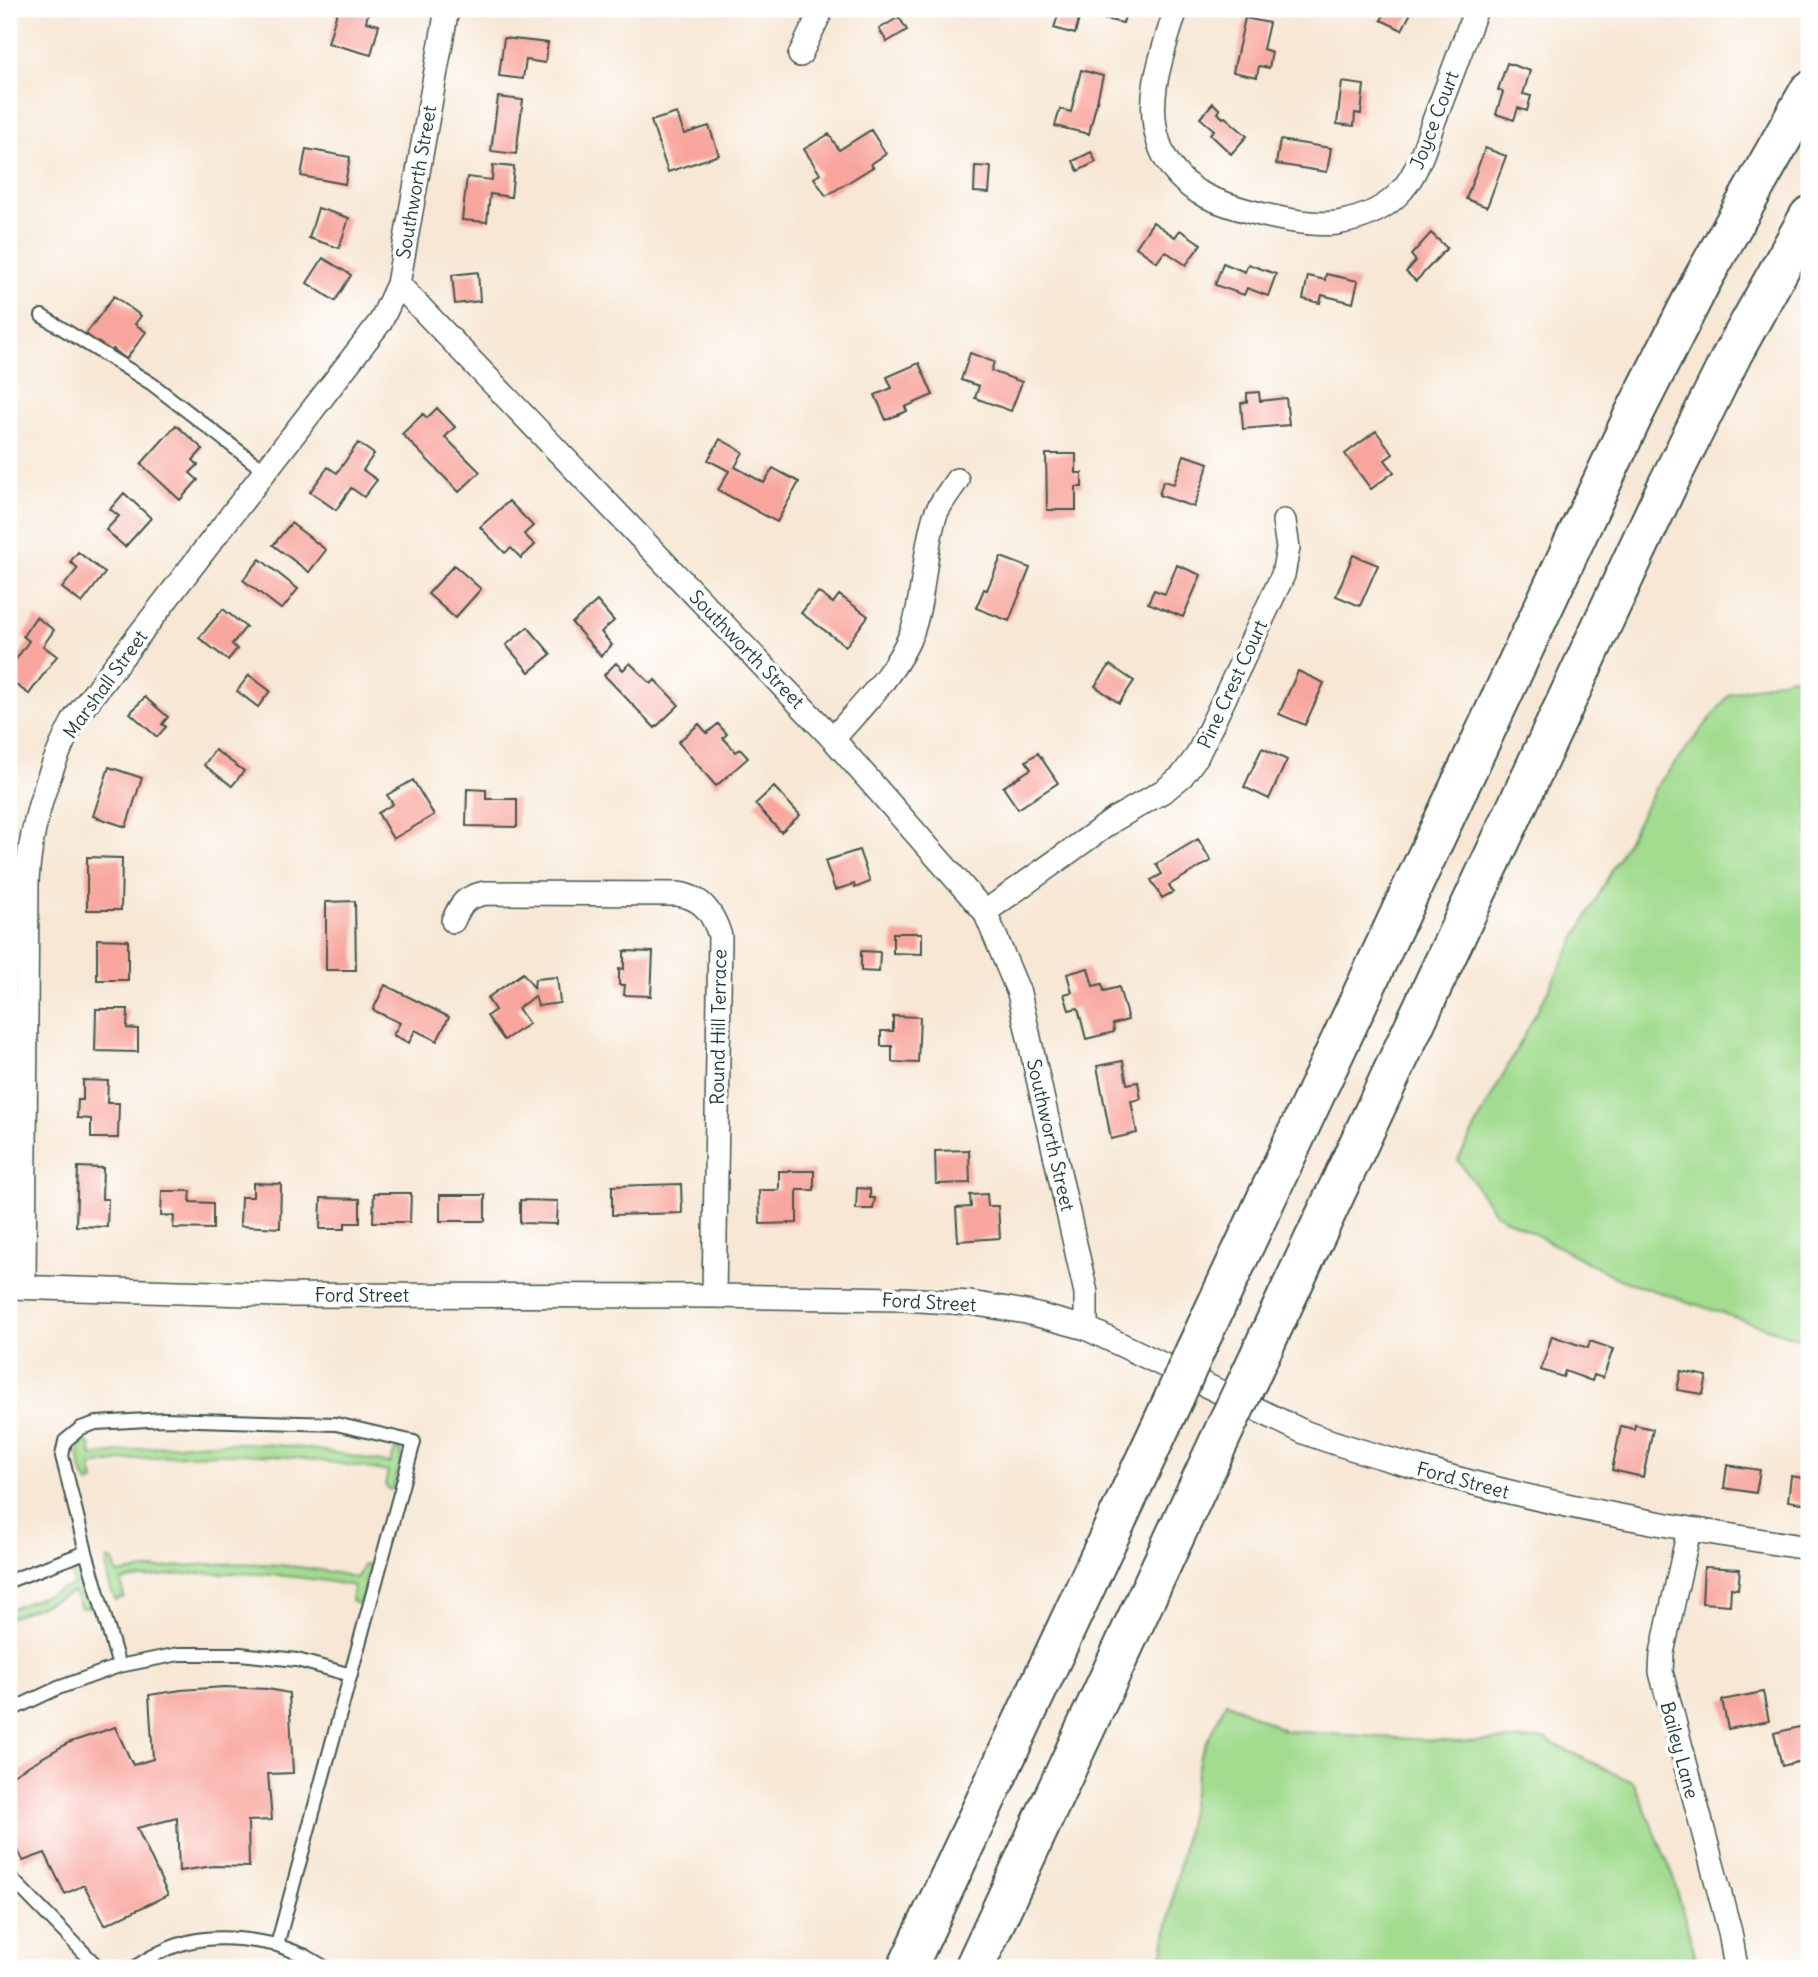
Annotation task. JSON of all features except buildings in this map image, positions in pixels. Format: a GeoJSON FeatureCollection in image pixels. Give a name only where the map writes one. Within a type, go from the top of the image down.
{"type":"FeatureCollection","features":[{"type":"Feature","properties":{"kind":"highway"},"geometry":{"type":"LineString","coordinates":[[907,1968],[1634,414],[1718,250],[1809,91]]}},
{"type":"Feature","properties":{"kind":"highway"},"geometry":{"type":"LineString","coordinates":[[974,1968],[1673,475],[1733,353],[1809,216]]}},
{"type":"Feature","properties":{"kind":"highway"},"geometry":{"type":"LineString","coordinates":[[893,1968],[962,1850]]}},
{"type":"Feature","properties":{"kind":"highway"},"geometry":{"type":"LineString","coordinates":[[987,1968],[1025,1858]]}},
{"type":"Feature","properties":{"kind":"street","name":"Southworth Street"},"geometry":{"type":"LineString","coordinates":[[447,9],[398,284],[833,740],[985,912],[1019,993],[1086,1293],[1086,1328]]}},
{"type":"Feature","properties":{"kind":"street"},"geometry":{"type":"LineString","coordinates":[[800,55],[822,9]]}},
{"type":"Feature","properties":{"kind":"street","name":"Joyce Court"},"geometry":{"type":"LineString","coordinates":[[1176,9],[1157,72],[1153,97],[1154,124],[1159,145],[1170,166],[1197,191],[1220,201],[1266,215],[1321,224],[1362,217],[1390,202],[1402,191],[1419,160],[1476,9]]}},
{"type":"Feature","properties":{"kind":"street","name":"Marshall Street"},"geometry":{"type":"LineString","coordinates":[[16,1287],[27,880],[32,836],[43,790],[58,751],[75,718],[381,321],[398,284]]}},
{"type":"Feature","properties":{"kind":"street"},"geometry":{"type":"LineString","coordinates":[[833,740],[885,678],[912,632],[935,515],[957,480]]}},
{"type":"Feature","properties":{"kind":"street","name":"Pine Crest Court"},"geometry":{"type":"LineString","coordinates":[[985,912],[1115,819],[1166,790],[1182,776],[1197,756],[1283,575],[1288,548],[1284,521]]}},
{"type":"Feature","properties":{"kind":"street","name":"Round Hill Terrace"},"geometry":{"type":"LineString","coordinates":[[453,921],[461,904],[471,896],[485,893],[677,894],[698,899],[709,910],[720,936],[714,1296]]}},
{"type":"Feature","properties":{"kind":"street","name":"Ford Street"},"geometry":{"type":"LineString","coordinates":[[16,1287],[278,1295],[714,1296],[902,1299],[970,1303],[1026,1312],[1086,1328],[1332,1443],[1560,1505],[1689,1530],[1809,1548]]}},
{"type":"Feature","properties":{"kind":"street","name":"Bailey Lane"},"geometry":{"type":"LineString","coordinates":[[1689,1530],[1662,1653],[1661,1672],[1730,1932],[1736,1968]]}},
{"type":"Feature","properties":{"kind":"lane"},"geometry":{"type":"LineString","coordinates":[[42,316],[152,384],[266,472]]}},
{"type":"Feature","properties":{"kind":"lane"},"geometry":{"type":"LineString","coordinates":[[119,1666],[62,1456],[65,1441],[81,1427],[96,1423],[164,1419],[336,1424],[414,1442],[277,1945]]}},
{"type":"Feature","properties":{"kind":"lane"},"geometry":{"type":"LineString","coordinates":[[9,1581],[86,1552]]}},
{"type":"Feature","properties":{"kind":"lane"},"geometry":{"type":"LineString","coordinates":[[9,1711],[58,1688],[119,1666],[179,1654],[240,1654],[298,1660],[351,1675]]}},
{"type":"Feature","properties":{"kind":"lane"},"geometry":{"type":"LineString","coordinates":[[9,1876],[99,1968]]}},
{"type":"Feature","properties":{"kind":"lane"},"geometry":{"type":"LineString","coordinates":[[134,1968],[173,1946],[210,1938],[244,1938],[277,1945],[306,1956],[326,1968]]}},
{"type":"Feature","properties":{"kind":"green space"},"geometry":{"type":"Polygon","coordinates":[[[1792,677],[1809,683],[1809,1342],[1619,1279],[1495,1213],[1458,1160],[1656,787],[1730,694],[1792,677]]]}},
{"type":"Feature","properties":{"kind":"green space"},"geometry":{"type":"Polygon","coordinates":[[[83,1442],[90,1444],[92,1456],[178,1445],[231,1443],[311,1449],[390,1464],[395,1450],[401,1449],[402,1458],[393,1488],[390,1490],[385,1485],[388,1472],[312,1460],[240,1454],[168,1456],[91,1466],[94,1481],[89,1484],[82,1472],[79,1457],[78,1448],[83,1442]]]}},
{"type":"Feature","properties":{"kind":"green space"},"geometry":{"type":"Polygon","coordinates":[[[108,1559],[113,1560],[117,1574],[177,1566],[237,1563],[298,1567],[357,1578],[363,1565],[367,1564],[369,1569],[360,1602],[357,1604],[351,1600],[354,1586],[296,1577],[238,1573],[180,1574],[121,1581],[124,1597],[116,1600],[108,1580],[108,1559]]]}},
{"type":"Feature","properties":{"kind":"green space"},"geometry":{"type":"Polygon","coordinates":[[[79,1567],[84,1571],[92,1601],[90,1607],[81,1608],[74,1592],[9,1618],[9,1609],[74,1585],[71,1571],[79,1567]]]}},
{"type":"Feature","properties":{"kind":"green space"},"geometry":{"type":"Polygon","coordinates":[[[1226,1702],[1286,1731],[1459,1742],[1544,1739],[1634,1783],[1671,1870],[1699,1968],[1160,1968],[1200,1756],[1226,1702]]]}}]}
